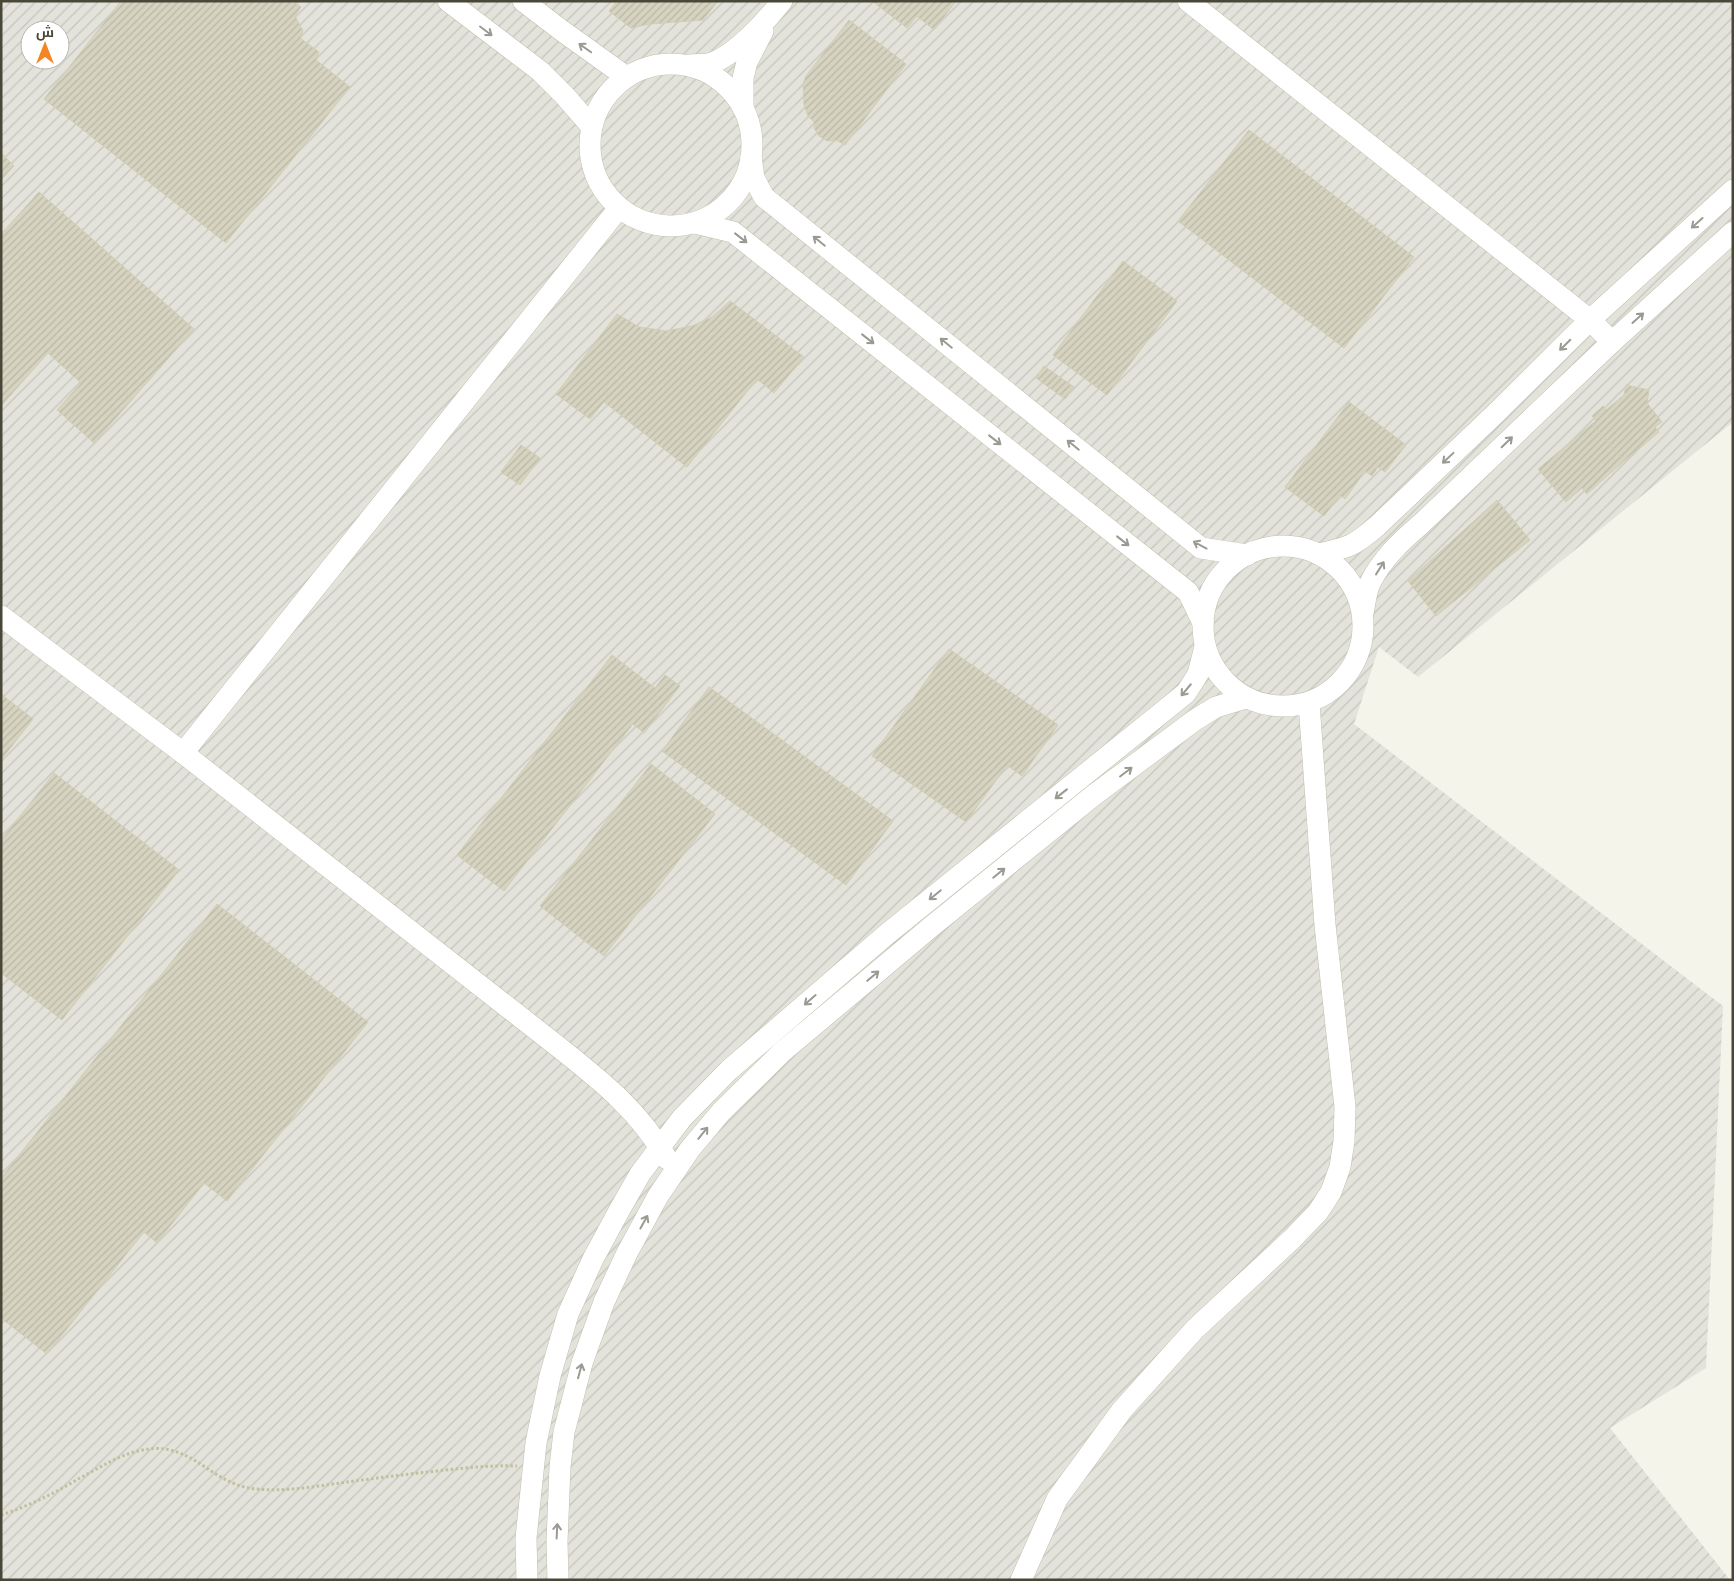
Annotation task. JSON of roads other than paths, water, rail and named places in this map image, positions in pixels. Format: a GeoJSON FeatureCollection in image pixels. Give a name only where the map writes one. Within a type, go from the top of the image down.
{"type":"FeatureCollection","features":[{"type":"Feature","properties":{"kind":"street"},"geometry":{"type":"LineString","coordinates":[[448,1],[540,71],[592,127]]}},
{"type":"Feature","properties":{"kind":"street"},"geometry":{"type":"LineString","coordinates":[[523,1],[625,76]]}},
{"type":"Feature","properties":{"kind":"street"},"geometry":{"type":"LineString","coordinates":[[1188,1],[1590,320],[1612,342]]}},
{"type":"Feature","properties":{"kind":"street"},"geometry":{"type":"LineString","coordinates":[[751,157],[745,178],[732,198],[712,215],[695,223],[670,226],[636,219],[618,208],[603,190],[590,160],[592,127],[595,114],[610,90],[625,76],[661,64],[708,64],[717,61],[733,51],[776,9]]}},
{"type":"Feature","properties":{"kind":"street"},"geometry":{"type":"LineString","coordinates":[[776,9],[747,62],[743,78],[744,108],[751,133],[751,157],[754,178],[764,197],[1201,548],[1247,555]]}},
{"type":"Feature","properties":{"kind":"street"},"geometry":{"type":"LineString","coordinates":[[685,65],[710,74],[731,91],[744,108]]}},
{"type":"Feature","properties":{"kind":"street"},"geometry":{"type":"LineString","coordinates":[[1318,554],[1346,548],[1364,537],[1495,414],[1590,320],[1733,190]]}},
{"type":"Feature","properties":{"kind":"street"},"geometry":{"type":"LineString","coordinates":[[183,753],[618,208]]}},
{"type":"Feature","properties":{"kind":"street"},"geometry":{"type":"LineString","coordinates":[[695,223],[733,232],[1188,592],[1203,623]]}},
{"type":"Feature","properties":{"kind":"street"},"geometry":{"type":"LineString","coordinates":[[1363,613],[1357,595],[1348,578],[1334,564],[1318,554],[1295,547],[1270,548],[1247,555],[1230,567],[1216,582],[1206,599],[1203,623],[1206,647],[1214,667],[1223,679],[1246,698],[1266,705],[1288,706],[1309,702],[1329,692],[1346,677],[1357,658],[1363,636],[1363,613],[1370,584],[1385,559],[1397,545],[1612,342],[1733,232]]}},
{"type":"Feature","properties":{"kind":"street"},"geometry":{"type":"LineString","coordinates":[[1,616],[183,753],[610,1089],[641,1121],[660,1147],[674,1172]]}},
{"type":"Feature","properties":{"kind":"street"},"geometry":{"type":"LineString","coordinates":[[527,1580],[526,1538],[533,1466],[550,1376],[568,1314],[593,1259],[640,1174],[682,1118],[729,1070],[887,934],[1186,693],[1198,674],[1206,647]]}},
{"type":"Feature","properties":{"kind":"street"},"geometry":{"type":"LineString","coordinates":[[558,1580],[557,1542],[560,1467],[564,1432],[582,1363],[604,1302],[627,1253],[658,1196],[690,1149],[721,1112],[782,1052],[932,926],[1094,796],[1194,720],[1216,707],[1246,698]]}},
{"type":"Feature","properties":{"kind":"street"},"geometry":{"type":"LineString","coordinates":[[1021,1580],[1057,1499],[1122,1410],[1194,1329],[1292,1239],[1318,1212],[1331,1192],[1340,1166],[1344,1141],[1345,1107],[1325,925],[1309,702]]}}]}
